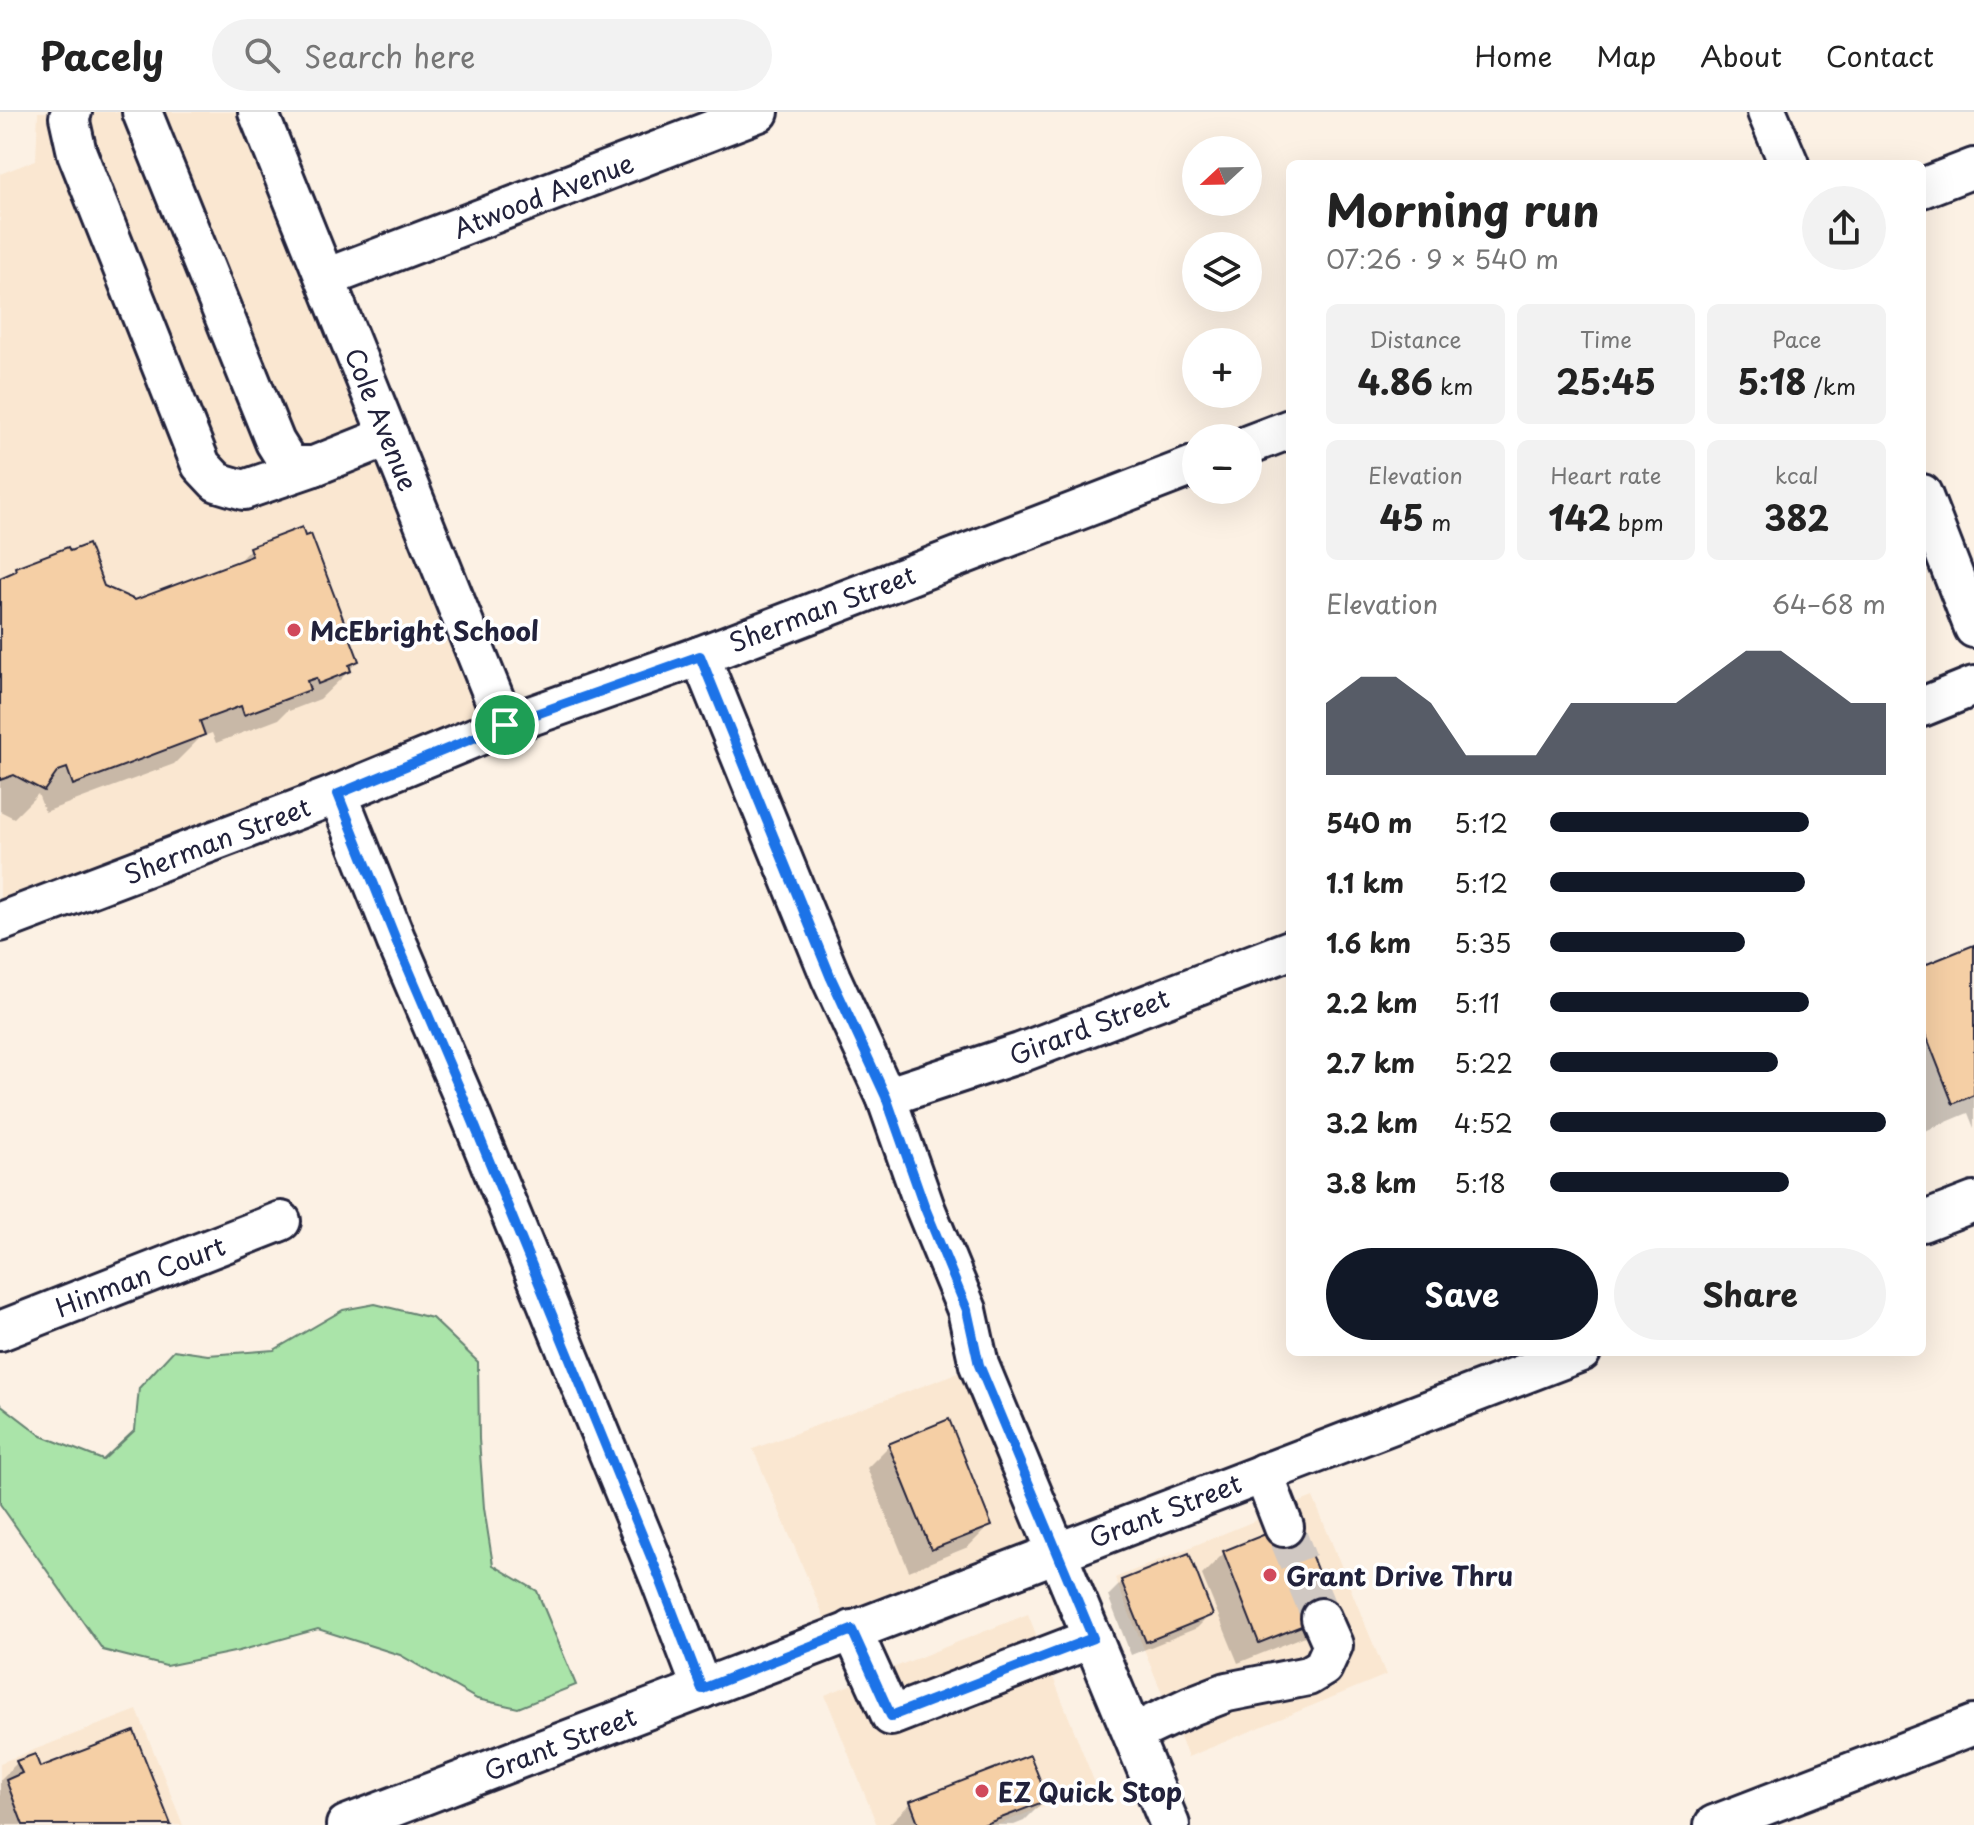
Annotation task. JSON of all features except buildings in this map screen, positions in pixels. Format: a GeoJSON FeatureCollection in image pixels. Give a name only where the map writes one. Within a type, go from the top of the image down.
{"type":"FeatureCollection","features":[{"type":"Feature","properties":{"kind":"street"},"geometry":{"type":"LineString","coordinates":[[72,112],[69,117],[77,153],[201,465],[217,482],[244,490],[389,436]]}},
{"type":"Feature","properties":{"kind":"street"},"geometry":{"type":"LineString","coordinates":[[142,112],[275,442],[290,466],[314,466]]}},
{"type":"Feature","properties":{"kind":"street","name":"Cole Avenue"},"geometry":{"type":"LineString","coordinates":[[258,112],[505,725]]}},
{"type":"Feature","properties":{"kind":"street","name":"Atwood Avenue"},"geometry":{"type":"LineString","coordinates":[[326,278],[759,112]]}},
{"type":"Feature","properties":{"kind":"street"},"geometry":{"type":"LineString","coordinates":[[1767,112],[1787,160]]}},
{"type":"Feature","properties":{"kind":"street"},"geometry":{"type":"LineString","coordinates":[[1926,186],[1974,168]]}},
{"type":"Feature","properties":{"kind":"street"},"geometry":{"type":"LineString","coordinates":[[1262,440],[1286,431]]}},
{"type":"Feature","properties":{"kind":"street","name":"Sherman Street"},"geometry":{"type":"LineString","coordinates":[[0,922],[338,794],[505,725],[700,656],[1182,470]]}},
{"type":"Feature","properties":{"kind":"street"},"geometry":{"type":"LineString","coordinates":[[1926,504],[1974,628]]}},
{"type":"Feature","properties":{"kind":"street"},"geometry":{"type":"LineString","coordinates":[[700,656],[831,978],[886,1097],[925,1208],[967,1310],[979,1365],[1170,1825]]}},
{"type":"Feature","properties":{"kind":"street"},"geometry":{"type":"LineString","coordinates":[[1926,705],[1974,686]]}},
{"type":"Feature","properties":{"kind":"street"},"geometry":{"type":"LineString","coordinates":[[338,794],[655,1564],[702,1689]]}},
{"type":"Feature","properties":{"kind":"street","name":"Girard Street"},"geometry":{"type":"LineString","coordinates":[[886,1097],[1020,1053],[1286,952]]}},
{"type":"Feature","properties":{"kind":"street"},"geometry":{"type":"LineString","coordinates":[[1926,1220],[1974,1202]]}},
{"type":"Feature","properties":{"kind":"street","name":"Hinman Court"},"geometry":{"type":"LineString","coordinates":[[0,1331],[281,1221]]}},
{"type":"Feature","properties":{"kind":"street","name":"Grant Street"},"geometry":{"type":"LineString","coordinates":[[346,1825],[1570,1356]]}},
{"type":"Feature","properties":{"kind":"street"},"geometry":{"type":"LineString","coordinates":[[1263,1473],[1284,1527]]}},
{"type":"Feature","properties":{"kind":"street"},"geometry":{"type":"LineString","coordinates":[[1134,1733],[1227,1692],[1308,1676],[1323,1667],[1333,1645],[1321,1618]]}},
{"type":"Feature","properties":{"kind":"street"},"geometry":{"type":"LineString","coordinates":[[852,1630],[891,1716],[1093,1638]]}},
{"type":"Feature","properties":{"kind":"street"},"geometry":{"type":"LineString","coordinates":[[1714,1825],[1974,1725]]}},
{"type":"Feature","properties":{"kind":"shaded area"},"geometry":{"type":"Polygon","coordinates":[[[38,112],[258,112],[505,725],[0,922],[0,174],[36,160],[38,112]]]}},
{"type":"Feature","properties":{"kind":"shaded area"},"geometry":{"type":"Polygon","coordinates":[[[979,1365],[1057,1551],[833,1638],[753,1449],[979,1365]]]}},
{"type":"Feature","properties":{"kind":"shaded area"},"geometry":{"type":"Polygon","coordinates":[[[1313,1497],[1386,1675],[1188,1757],[1115,1578],[1313,1497]]]}},
{"type":"Feature","properties":{"kind":"shaded area"},"geometry":{"type":"Polygon","coordinates":[[[1028,1614],[1096,1786],[997,1825],[877,1825],[825,1695],[1028,1614]]]}},
{"type":"Feature","properties":{"kind":"shaded area"},"geometry":{"type":"Polygon","coordinates":[[[137,1710],[183,1825],[0,1825],[0,1763],[137,1710]]]}},
{"type":"Feature","properties":{"kind":"green space"},"geometry":{"type":"Polygon","coordinates":[[[375,1304],[432,1318],[478,1362],[484,1508],[493,1565],[537,1591],[576,1685],[518,1708],[477,1699],[400,1655],[318,1629],[239,1651],[166,1666],[103,1650],[0,1504],[0,1404],[42,1436],[103,1460],[135,1430],[139,1388],[174,1350],[208,1355],[274,1350],[343,1310],[375,1304]]]}},
{"type":"Feature","properties":{"kind":"tunnel"},"geometry":{"type":"LineString","coordinates":[[1284,1527],[1321,1618]]}},
{"type":"Feature","properties":{"kind":"place","name":"McEbright School"},"geometry":{"type":"Point","coordinates":[294,630]}},
{"type":"Feature","properties":{"kind":"place","name":"Grant Drive Thru"},"geometry":{"type":"Point","coordinates":[1270,1575]}},
{"type":"Feature","properties":{"kind":"place","name":"EZ Quick Stop"},"geometry":{"type":"Point","coordinates":[982,1791]}},
{"type":"Feature","properties":{"kind":"route"},"geometry":{"type":"LineString","coordinates":[[700,656],[831,978],[886,1097],[925,1208],[967,1310],[979,1365],[1093,1638],[891,1716],[852,1630],[702,1689],[660,1579],[338,794],[505,725],[700,656]]}}]}
